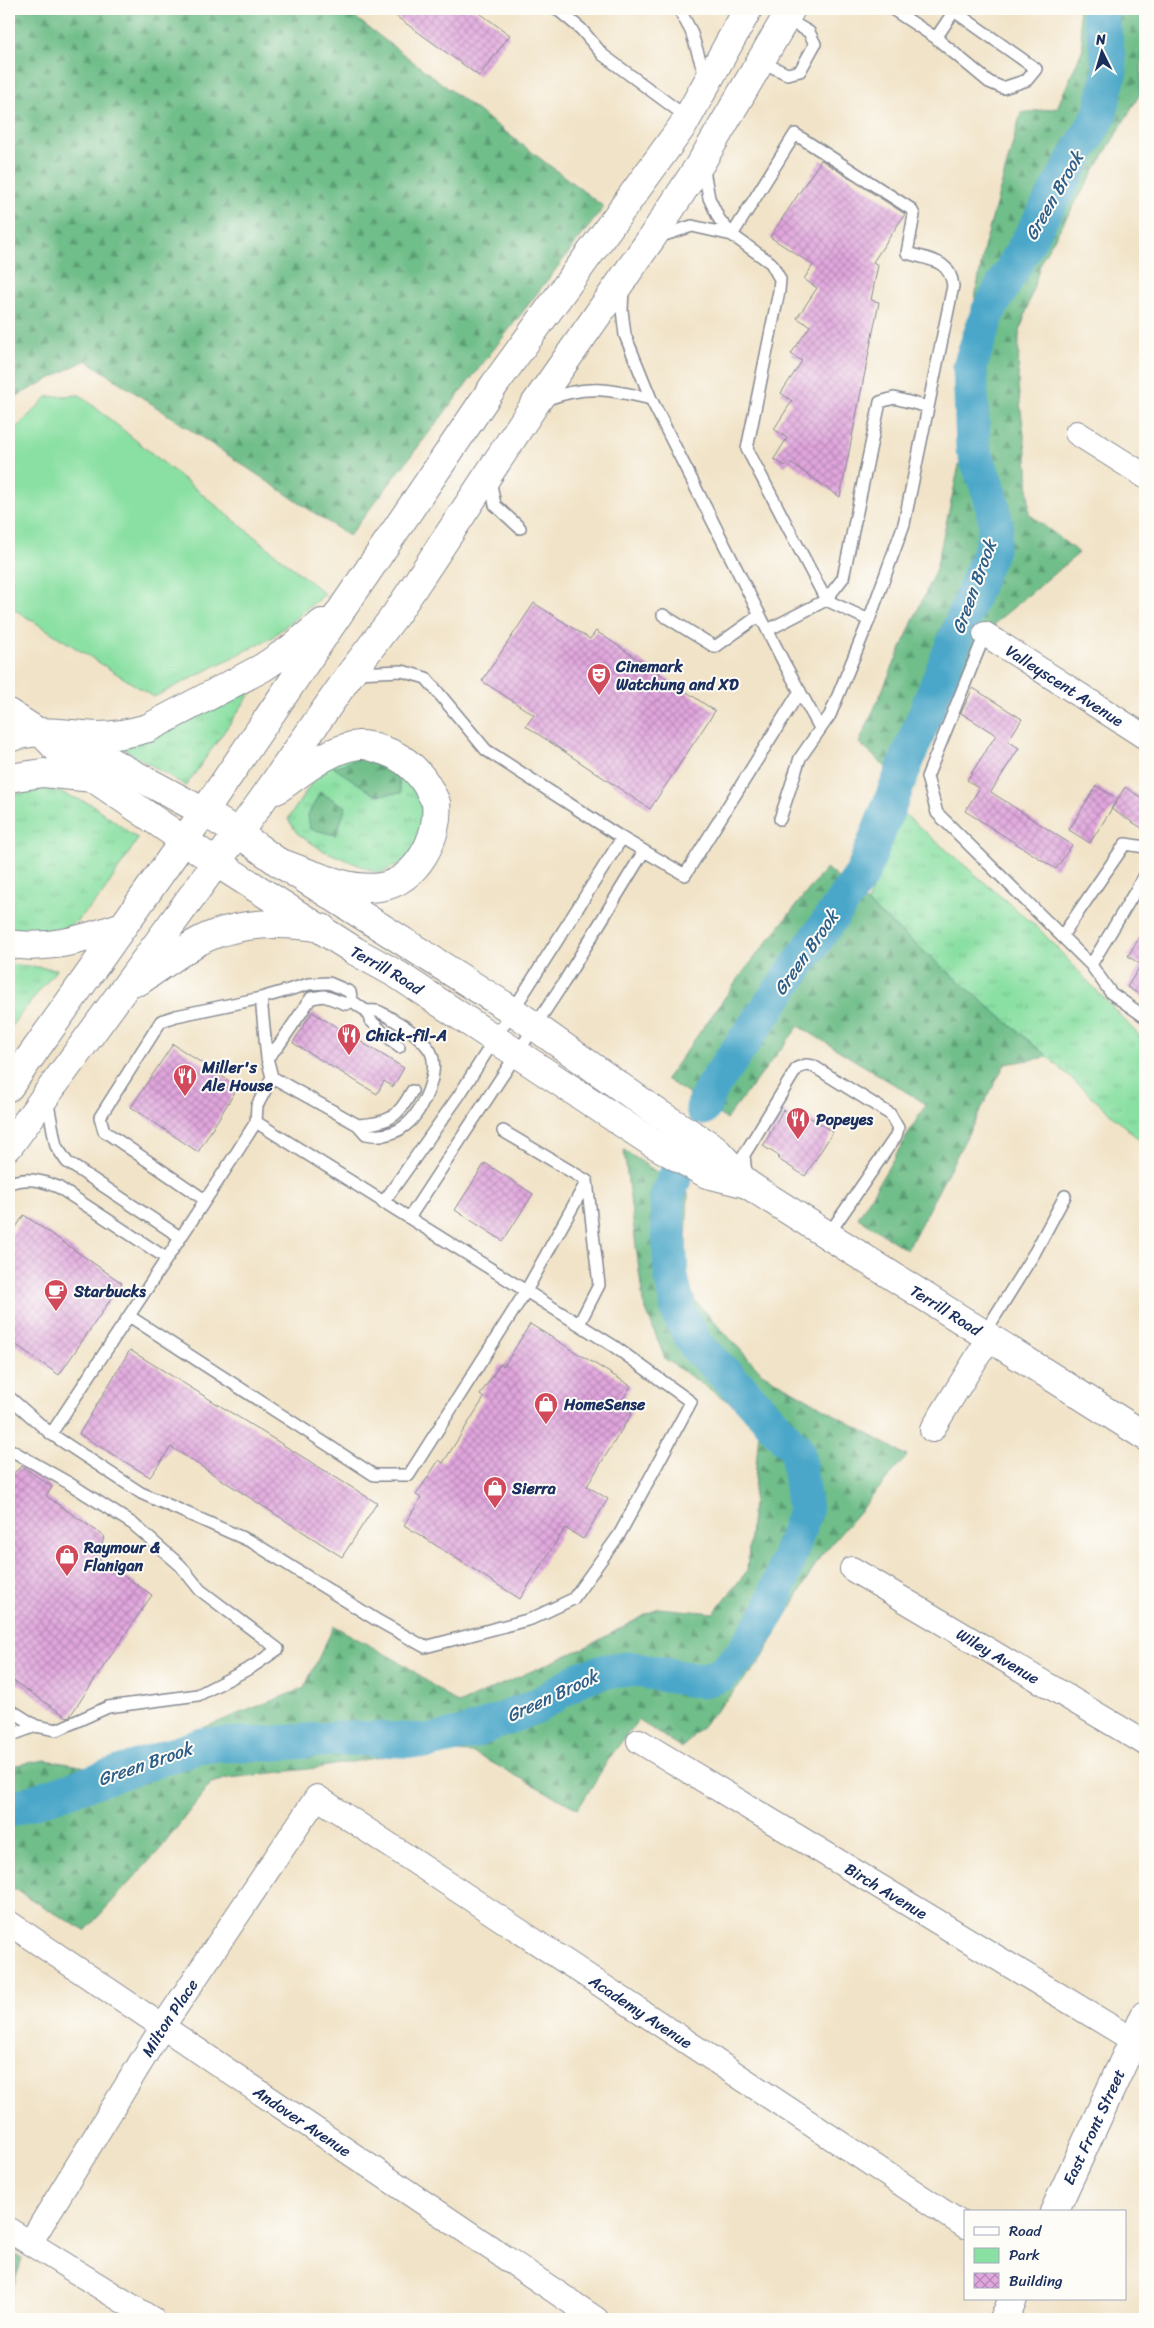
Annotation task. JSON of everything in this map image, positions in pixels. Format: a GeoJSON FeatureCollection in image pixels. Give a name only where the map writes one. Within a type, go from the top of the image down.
{"type":"FeatureCollection","features":[{"type":"Feature","properties":{"kind":"main road"},"geometry":{"type":"LineString","coordinates":[[9,1087],[204,812],[496,384],[688,118],[748,9]]}},
{"type":"Feature","properties":{"kind":"main road"},"geometry":{"type":"LineString","coordinates":[[9,1146],[217,863],[351,673],[396,614],[535,404],[651,239],[702,161],[790,12]]}},
{"type":"Feature","properties":{"kind":"main road"},"geometry":{"type":"LineString","coordinates":[[9,738],[40,731],[99,736],[129,733],[148,728],[262,668],[289,650],[346,602]]}},
{"type":"Feature","properties":{"kind":"main road","name":"Terrill Road"},"geometry":{"type":"LineString","coordinates":[[40,731],[70,762],[217,863],[322,928],[355,951],[398,974],[651,1142],[711,1161]]}},
{"type":"Feature","properties":{"kind":"main road","name":"Terrill Road"},"geometry":{"type":"LineString","coordinates":[[40,731],[78,744],[204,812],[238,833],[278,862],[513,1011],[659,1114],[711,1161],[1145,1436]]}},
{"type":"Feature","properties":{"kind":"main road"},"geometry":{"type":"LineString","coordinates":[[263,799],[336,752],[360,745],[393,754],[418,770],[436,802],[435,819],[429,847],[410,871],[387,886],[354,887],[278,862]]}},
{"type":"Feature","properties":{"kind":"main road"},"geometry":{"type":"LineString","coordinates":[[9,778],[43,773],[93,778]]}},
{"type":"Feature","properties":{"kind":"main road"},"geometry":{"type":"LineString","coordinates":[[123,992],[194,944],[219,932],[281,923],[322,928]]}},
{"type":"Feature","properties":{"kind":"main road"},"geometry":{"type":"LineString","coordinates":[[9,944],[28,947],[52,946],[77,941],[123,926]]}},
{"type":"Feature","properties":{"kind":"main road","name":"East Front Street"},"geometry":{"type":"LineString","coordinates":[[1055,2210],[1145,2015]]}},
{"type":"Feature","properties":{"kind":"main road"},"geometry":{"type":"LineString","coordinates":[[1004,2319],[1013,2300]]}},
{"type":"Feature","properties":{"kind":"street"},"geometry":{"type":"LineString","coordinates":[[1076,433],[1145,476]]}},
{"type":"Feature","properties":{"kind":"street","name":"Valleyscent Avenue"},"geometry":{"type":"LineString","coordinates":[[985,634],[1145,737]]}},
{"type":"Feature","properties":{"kind":"street","name":"Terrill Road"},"geometry":{"type":"LineString","coordinates":[[9,711],[40,731]]}},
{"type":"Feature","properties":{"kind":"street"},"geometry":{"type":"LineString","coordinates":[[932,1430],[987,1336]]}},
{"type":"Feature","properties":{"kind":"street","name":"Wiley Avenue"},"geometry":{"type":"LineString","coordinates":[[852,1569],[1145,1743]]}},
{"type":"Feature","properties":{"kind":"street","name":"Birch Avenue"},"geometry":{"type":"LineString","coordinates":[[639,1741],[1134,2040]]}},
{"type":"Feature","properties":{"kind":"street","name":"Milton Place"},"geometry":{"type":"LineString","coordinates":[[30,2243],[163,2026],[317,1798]]}},
{"type":"Feature","properties":{"kind":"street","name":"Academy Avenue"},"geometry":{"type":"LineString","coordinates":[[317,1798],[964,2225]]}},
{"type":"Feature","properties":{"kind":"street","name":"Andover Avenue"},"geometry":{"type":"LineString","coordinates":[[9,1923],[596,2319]]}},
{"type":"Feature","properties":{"kind":"street"},"geometry":{"type":"LineString","coordinates":[[9,2230],[152,2319]]}},
{"type":"Feature","properties":{"kind":"lane"},"geometry":{"type":"LineString","coordinates":[[557,9],[581,29],[603,55],[688,118]]}},
{"type":"Feature","properties":{"kind":"lane"},"geometry":{"type":"LineString","coordinates":[[679,9],[691,31],[708,83]]}},
{"type":"Feature","properties":{"kind":"lane"},"geometry":{"type":"LineString","coordinates":[[892,9],[936,38],[990,82],[1003,88],[1027,80],[1036,69],[954,11],[936,38]]}},
{"type":"Feature","properties":{"kind":"lane"},"geometry":{"type":"LineString","coordinates":[[760,61],[787,74],[800,71],[815,44],[809,32],[790,12]]}},
{"type":"Feature","properties":{"kind":"lane"},"geometry":{"type":"LineString","coordinates":[[732,235],[795,134],[911,209],[914,215],[907,253],[941,263],[949,270],[953,286],[904,524],[869,620],[830,716],[800,758],[780,819]]}},
{"type":"Feature","properties":{"kind":"lane"},"geometry":{"type":"LineString","coordinates":[[702,161],[709,198],[719,219],[732,235],[771,263],[780,279],[780,291],[747,449],[826,600],[869,620]]}},
{"type":"Feature","properties":{"kind":"lane"},"geometry":{"type":"LineString","coordinates":[[651,239],[692,226],[732,235]]}},
{"type":"Feature","properties":{"kind":"lane"},"geometry":{"type":"LineString","coordinates":[[623,277],[622,310],[625,335],[651,399],[760,615],[820,728]]}},
{"type":"Feature","properties":{"kind":"lane"},"geometry":{"type":"LineString","coordinates":[[535,404],[565,392],[600,389],[651,399]]}},
{"type":"Feature","properties":{"kind":"lane"},"geometry":{"type":"LineString","coordinates":[[768,630],[826,600],[844,578],[880,402],[894,398],[928,407]]}},
{"type":"Feature","properties":{"kind":"lane"},"geometry":{"type":"LineString","coordinates":[[489,474],[495,505],[520,528]]}},
{"type":"Feature","properties":{"kind":"lane"},"geometry":{"type":"LineString","coordinates":[[663,615],[715,647],[760,615]]}},
{"type":"Feature","properties":{"kind":"lane"},"geometry":{"type":"LineString","coordinates":[[985,634],[927,777],[937,813],[1091,965],[1111,993],[1145,1017]]}},
{"type":"Feature","properties":{"kind":"lane"},"geometry":{"type":"LineString","coordinates":[[351,673],[402,671],[426,678],[486,750],[622,838],[684,874],[800,692]]}},
{"type":"Feature","properties":{"kind":"lane"},"geometry":{"type":"LineString","coordinates":[[409,1218],[506,1046],[513,1011],[622,838]]}},
{"type":"Feature","properties":{"kind":"lane"},"geometry":{"type":"LineString","coordinates":[[1062,936],[1125,844],[1145,847]]}},
{"type":"Feature","properties":{"kind":"lane"},"geometry":{"type":"LineString","coordinates":[[383,1203],[460,1094],[506,1046],[535,1027],[644,851]]}},
{"type":"Feature","properties":{"kind":"lane"},"geometry":{"type":"LineString","coordinates":[[1091,965],[1145,875]]}},
{"type":"Feature","properties":{"kind":"lane"},"geometry":{"type":"LineString","coordinates":[[205,1200],[104,1131],[100,1117],[161,1021],[176,1016],[261,998],[309,984],[329,983],[350,992],[352,1001],[367,1010],[377,1011],[424,1042],[432,1054],[432,1078],[426,1096],[407,1125],[384,1135],[366,1134],[358,1125],[272,1077]]}},
{"type":"Feature","properties":{"kind":"lane"},"geometry":{"type":"LineString","coordinates":[[267,1058],[279,1045],[311,998],[324,996],[346,1004],[352,1001]]}},
{"type":"Feature","properties":{"kind":"lane"},"geometry":{"type":"LineString","coordinates":[[51,1434],[256,1122],[257,1106],[272,1077],[267,1058],[261,998]]}},
{"type":"Feature","properties":{"kind":"lane"},"geometry":{"type":"LineString","coordinates":[[367,1010],[370,1020],[399,1047]]}},
{"type":"Feature","properties":{"kind":"lane"},"geometry":{"type":"LineString","coordinates":[[747,1184],[743,1166],[744,1155],[798,1068],[806,1065],[813,1066],[882,1109],[896,1121],[898,1128],[896,1136],[828,1235]]}},
{"type":"Feature","properties":{"kind":"lane"},"geometry":{"type":"LineString","coordinates":[[358,1125],[378,1124],[388,1120],[400,1111],[412,1091]]}},
{"type":"Feature","properties":{"kind":"lane"},"geometry":{"type":"LineString","coordinates":[[46,1095],[56,1146],[68,1162],[180,1237]]}},
{"type":"Feature","properties":{"kind":"lane"},"geometry":{"type":"LineString","coordinates":[[9,1397],[51,1434],[141,1493],[252,1542],[375,1619],[425,1647],[531,1619],[573,1599],[619,1535],[690,1402],[616,1347],[256,1122]]}},
{"type":"Feature","properties":{"kind":"lane"},"geometry":{"type":"LineString","coordinates":[[503,1131],[587,1181]]}},
{"type":"Feature","properties":{"kind":"lane"},"geometry":{"type":"LineString","coordinates":[[9,1183],[30,1179],[44,1181],[58,1187],[166,1258]]}},
{"type":"Feature","properties":{"kind":"lane"},"geometry":{"type":"LineString","coordinates":[[128,1316],[374,1476],[409,1475],[526,1291],[587,1181]]}},
{"type":"Feature","properties":{"kind":"lane"},"geometry":{"type":"LineString","coordinates":[[579,1324],[599,1285],[587,1181]]}},
{"type":"Feature","properties":{"kind":"lane"},"geometry":{"type":"LineString","coordinates":[[987,1336],[1065,1196]]}},
{"type":"Feature","properties":{"kind":"lane"},"geometry":{"type":"LineString","coordinates":[[9,1449],[133,1524],[180,1565],[200,1590],[278,1649],[252,1667],[198,1694],[108,1707],[57,1730],[36,1726],[9,1710]]}},
{"type":"Feature","properties":{"kind":"lane"},"geometry":{"type":"LineString","coordinates":[[9,1736],[36,1726]]}},
{"type":"Feature","properties":{"kind":"green space"},"geometry":{"type":"Polygon","coordinates":[[[9,9],[344,9],[604,207],[349,536],[86,360],[9,400],[9,9]]]}},
{"type":"Feature","properties":{"kind":"green space"},"geometry":{"type":"Polygon","coordinates":[[[1078,9],[1145,9],[1140,94],[1042,259],[1019,335],[1018,386],[1028,468],[1029,514],[1079,553],[997,621],[947,700],[908,787],[859,743],[936,569],[960,461],[957,400],[984,248],[1021,113],[1057,108],[1083,48],[1078,9]]]}},
{"type":"Feature","properties":{"kind":"green space"},"geometry":{"type":"Polygon","coordinates":[[[80,395],[325,594],[271,638],[154,697],[9,606],[9,435],[47,397],[80,395]]]}},
{"type":"Feature","properties":{"kind":"green space"},"geometry":{"type":"Polygon","coordinates":[[[258,683],[186,786],[119,746],[258,683]]]}},
{"type":"Feature","properties":{"kind":"green space"},"geometry":{"type":"Polygon","coordinates":[[[373,757],[397,765],[423,802],[422,835],[406,860],[380,874],[322,850],[297,833],[288,819],[321,769],[344,758],[373,757]]]}},
{"type":"Feature","properties":{"kind":"green space"},"geometry":{"type":"Polygon","coordinates":[[[362,758],[396,768],[401,793],[375,795],[333,767],[362,758]]]}},
{"type":"Feature","properties":{"kind":"green space"},"geometry":{"type":"Polygon","coordinates":[[[48,788],[91,804],[138,839],[101,896],[75,923],[49,937],[14,932],[9,928],[9,795],[48,788]]]}},
{"type":"Feature","properties":{"kind":"green space"},"geometry":{"type":"Polygon","coordinates":[[[320,792],[346,807],[336,835],[310,829],[308,815],[320,792]]]}},
{"type":"Feature","properties":{"kind":"green space"},"geometry":{"type":"Polygon","coordinates":[[[902,812],[1039,929],[1145,1042],[1145,1145],[1048,1057],[867,903],[902,812]]]}},
{"type":"Feature","properties":{"kind":"green space"},"geometry":{"type":"Polygon","coordinates":[[[826,868],[1048,1057],[1005,1064],[907,1250],[858,1218],[926,1104],[799,1026],[726,1119],[666,1079],[744,971],[826,868]]]}},
{"type":"Feature","properties":{"kind":"green space"},"geometry":{"type":"Polygon","coordinates":[[[9,964],[57,969],[9,1029],[9,964]]]}},
{"type":"Feature","properties":{"kind":"green space"},"geometry":{"type":"Polygon","coordinates":[[[624,1150],[688,1193],[685,1272],[695,1301],[762,1373],[907,1456],[820,1557],[758,1665],[682,1748],[638,1720],[610,1757],[578,1809],[474,1753],[416,1751],[316,1768],[229,1778],[211,1783],[161,1848],[85,1931],[14,1889],[9,1890],[9,1766],[45,1760],[99,1769],[304,1688],[334,1626],[405,1665],[458,1704],[588,1646],[658,1608],[714,1613],[747,1571],[759,1431],[739,1409],[665,1359],[643,1302],[624,1150]]]}},
{"type":"Feature","properties":{"kind":"green space"},"geometry":{"type":"Polygon","coordinates":[[[9,2251],[22,2259],[9,2300],[9,2251]]]}},
{"type":"Feature","properties":{"kind":"building"},"geometry":{"type":"Polygon","coordinates":[[[386,9],[474,9],[510,35],[479,76],[386,9]]]}},
{"type":"Feature","properties":{"kind":"building"},"geometry":{"type":"Polygon","coordinates":[[[821,160],[905,214],[873,262],[878,265],[871,300],[879,302],[840,497],[789,462],[785,466],[774,459],[787,438],[774,429],[792,401],[781,393],[802,361],[791,354],[810,326],[797,318],[817,288],[804,279],[813,265],[770,237],[821,160]]]}},
{"type":"Feature","properties":{"kind":"building","name":"Cinemark Watchung and XD"},"geometry":{"type":"Polygon","coordinates":[[[534,603],[590,639],[596,631],[715,711],[650,809],[526,726],[534,715],[482,681],[534,603]]]}},
{"type":"Feature","properties":{"kind":"building"},"geometry":{"type":"Polygon","coordinates":[[[973,688],[1022,719],[1008,741],[1019,748],[991,792],[1072,845],[1056,869],[965,811],[979,789],[967,780],[996,735],[961,713],[973,688]]]}},
{"type":"Feature","properties":{"kind":"building"},"geometry":{"type":"Polygon","coordinates":[[[1096,786],[1118,799],[1090,843],[1069,830],[1096,786]]]}},
{"type":"Feature","properties":{"kind":"building"},"geometry":{"type":"Polygon","coordinates":[[[1125,787],[1145,800],[1145,830],[1111,809],[1125,787]]]}},
{"type":"Feature","properties":{"kind":"building"},"geometry":{"type":"Polygon","coordinates":[[[1145,928],[1145,998],[1127,987],[1141,965],[1128,956],[1145,928]]]}},
{"type":"Feature","properties":{"kind":"building","name":"Chick-fil-A"},"geometry":{"type":"Polygon","coordinates":[[[312,1012],[404,1068],[393,1087],[384,1081],[377,1094],[293,1043],[312,1012]]]}},
{"type":"Feature","properties":{"kind":"building","name":"Miller's Ale House"},"geometry":{"type":"Polygon","coordinates":[[[173,1044],[238,1087],[198,1152],[131,1107],[173,1044]]]}},
{"type":"Feature","properties":{"kind":"building","name":"Popeyes"},"geometry":{"type":"Polygon","coordinates":[[[783,1110],[801,1122],[806,1115],[833,1132],[805,1176],[778,1159],[779,1156],[763,1146],[783,1110]]]}},
{"type":"Feature","properties":{"kind":"building"},"geometry":{"type":"Polygon","coordinates":[[[485,1163],[533,1194],[503,1241],[455,1210],[485,1163]]]}},
{"type":"Feature","properties":{"kind":"building","name":"Starbucks"},"geometry":{"type":"Polygon","coordinates":[[[24,1215],[122,1283],[59,1375],[9,1340],[9,1238],[24,1215]]]}},
{"type":"Feature","properties":{"kind":"building"},"geometry":{"type":"Polygon","coordinates":[[[530,1324],[631,1386],[619,1405],[632,1413],[587,1486],[608,1499],[583,1539],[565,1528],[520,1599],[404,1525],[421,1498],[416,1495],[439,1460],[443,1463],[484,1398],[480,1395],[500,1364],[504,1366],[530,1324]]]}},
{"type":"Feature","properties":{"kind":"building"},"geometry":{"type":"Polygon","coordinates":[[[130,1350],[377,1503],[342,1557],[171,1447],[150,1477],[79,1434],[130,1350]]]}},
{"type":"Feature","properties":{"kind":"building","name":"Raymour & Flanigan"},"geometry":{"type":"Polygon","coordinates":[[[22,1466],[52,1487],[46,1496],[104,1536],[99,1559],[152,1595],[70,1716],[67,1717],[9,1678],[9,1477],[22,1466]]]}},
{"type":"Feature","properties":{"kind":"waterway","name":"Green Brook"},"geometry":{"type":"LineString","coordinates":[[703,1108],[712,1087],[862,874],[992,546],[996,524],[990,494],[973,449],[970,366],[988,312],[1100,114],[1110,70],[1104,31],[1098,9]]}},
{"type":"Feature","properties":{"kind":"waterway","name":"Green Brook"},"geometry":{"type":"LineString","coordinates":[[9,1810],[202,1745],[265,1744],[344,1738],[430,1741],[472,1732],[537,1706],[581,1678],[606,1671],[631,1669],[700,1681],[721,1675],[741,1656],[770,1611],[805,1511],[797,1450],[743,1391],[697,1347],[679,1314],[671,1276],[667,1197],[674,1179]]}},
{"type":"Feature","properties":{"kind":"place","name":"Cinemark Watchung and XD"},"geometry":{"type":"Point","coordinates":[599,696]}},
{"type":"Feature","properties":{"kind":"place","name":"Chick-fil-A"},"geometry":{"type":"Point","coordinates":[349,1056]}},
{"type":"Feature","properties":{"kind":"place","name":"Miller's Ale House"},"geometry":{"type":"Point","coordinates":[185,1097]}},
{"type":"Feature","properties":{"kind":"place","name":"Popeyes"},"geometry":{"type":"Point","coordinates":[798,1140]}},
{"type":"Feature","properties":{"kind":"place","name":"Starbucks"},"geometry":{"type":"Point","coordinates":[56,1312]}},
{"type":"Feature","properties":{"kind":"place","name":"HomeSense"},"geometry":{"type":"Point","coordinates":[546,1425]}},
{"type":"Feature","properties":{"kind":"place","name":"Sierra"},"geometry":{"type":"Point","coordinates":[495,1509]}},
{"type":"Feature","properties":{"kind":"place","name":"Raymour & Flanigan"},"geometry":{"type":"Point","coordinates":[67,1577]}}]}
